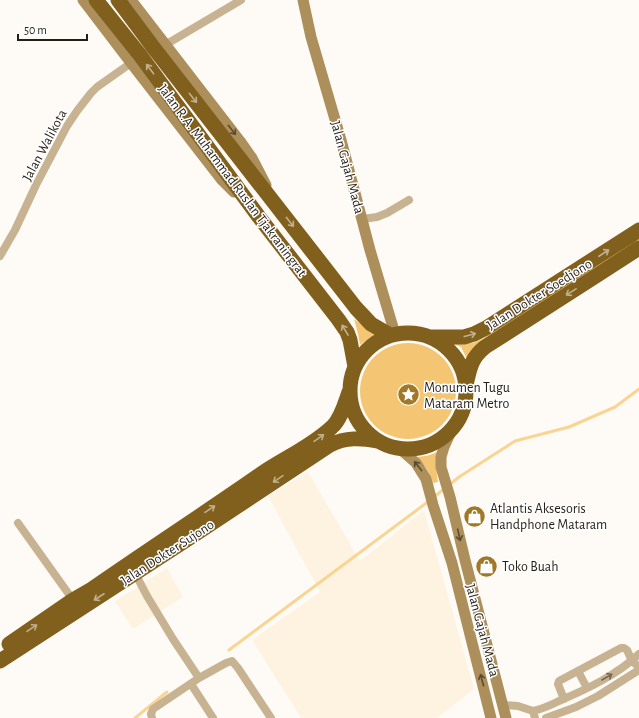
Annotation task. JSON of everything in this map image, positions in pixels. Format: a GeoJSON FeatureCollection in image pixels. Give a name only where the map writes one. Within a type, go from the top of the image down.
{"type":"FeatureCollection","features":[{"type":"Feature","properties":{"kind":"highway","name":"Jalan R.A. Muhammad Ruslan Tjakraningrat"},"geometry":{"type":"LineString","coordinates":[[96,0],[140,55],[347,332],[350,340],[354,367]]}},
{"type":"Feature","properties":{"kind":"highway","name":"Jalan R.A. Muhammad Ruslan Tjakraningrat"},"geometry":{"type":"LineString","coordinates":[[118,0],[356,308],[371,324],[393,335]]}},
{"type":"Feature","properties":{"kind":"highway","name":"Jalan Dokter Soedjono"},"geometry":{"type":"LineString","coordinates":[[431,337],[464,337],[480,331],[639,230]]}},
{"type":"Feature","properties":{"kind":"highway","name":"Jalan Dokter Soedjono"},"geometry":{"type":"LineString","coordinates":[[466,385],[473,360],[485,347],[639,248]]}},
{"type":"Feature","properties":{"kind":"highway"},"geometry":{"type":"LineString","coordinates":[[414,333],[431,337],[444,345],[455,356],[462,370],[466,385],[465,400],[461,414],[445,436],[423,447],[411,449],[399,448],[378,441],[367,432],[357,420],[352,407],[349,392],[350,379],[354,367],[363,353],[376,342],[393,335],[414,333]]}},
{"type":"Feature","properties":{"kind":"highway"},"geometry":{"type":"LineString","coordinates":[[0,650],[73,600],[242,495],[262,473],[315,440],[332,427],[340,416],[349,392]]}},
{"type":"Feature","properties":{"kind":"highway","name":"Jalan Dokter Sujono"},"geometry":{"type":"LineString","coordinates":[[0,661],[135,573],[242,495],[334,442],[353,438],[378,441]]}},
{"type":"Feature","properties":{"kind":"street"},"geometry":{"type":"LineString","coordinates":[[84,0],[220,179],[259,216]]}},
{"type":"Feature","properties":{"kind":"street"},"geometry":{"type":"LineString","coordinates":[[131,0],[240,141],[259,171],[275,203]]}},
{"type":"Feature","properties":{"kind":"street"},"geometry":{"type":"LineString","coordinates":[[165,44],[241,0]]}},
{"type":"Feature","properties":{"kind":"street","name":"Jalan Gajah Mada"},"geometry":{"type":"LineString","coordinates":[[303,0],[311,37],[393,335]]}},
{"type":"Feature","properties":{"kind":"street","name":"Jalan Walikota"},"geometry":{"type":"LineString","coordinates":[[0,256],[15,230],[43,172],[77,111],[91,93],[131,63]]}},
{"type":"Feature","properties":{"kind":"street"},"geometry":{"type":"LineString","coordinates":[[362,219],[387,213],[409,200]]}},
{"type":"Feature","properties":{"kind":"street","name":"Jalan Gajah Mada"},"geometry":{"type":"LineString","coordinates":[[453,427],[444,447],[441,467],[506,718]]}},
{"type":"Feature","properties":{"kind":"street","name":"Jalan Gajah Mada"},"geometry":{"type":"LineString","coordinates":[[399,448],[416,463],[426,479],[452,563],[492,718]]}},
{"type":"Feature","properties":{"kind":"street"},"geometry":{"type":"LineString","coordinates":[[18,523],[73,600]]}},
{"type":"Feature","properties":{"kind":"street"},"geometry":{"type":"LineString","coordinates":[[135,573],[173,639],[199,678]]}},
{"type":"Feature","properties":{"kind":"street"},"geometry":{"type":"LineString","coordinates":[[546,718],[576,707],[592,699],[615,686],[639,669],[632,661],[627,650],[621,648],[559,681],[558,684],[564,699]]}},
{"type":"Feature","properties":{"kind":"street"},"geometry":{"type":"LineString","coordinates":[[503,706],[518,706],[534,715],[540,710],[610,676],[632,661],[639,654]]}},
{"type":"Feature","properties":{"kind":"street"},"geometry":{"type":"LineString","coordinates":[[152,718],[151,714],[154,709],[199,678],[232,661],[271,718]]}},
{"type":"Feature","properties":{"kind":"street"},"geometry":{"type":"LineString","coordinates":[[578,671],[586,688]]}},
{"type":"Feature","properties":{"kind":"street"},"geometry":{"type":"LineString","coordinates":[[190,684],[213,718]]}},
{"type":"Feature","properties":{"kind":"shaded area"},"geometry":{"type":"Polygon","coordinates":[[[639,235],[639,243],[467,359],[461,347],[454,344],[473,343],[484,338],[639,235]]]}},
{"type":"Feature","properties":{"kind":"shaded area"},"geometry":{"type":"Polygon","coordinates":[[[354,319],[375,334],[360,345],[358,334],[354,319]]]}},
{"type":"Feature","properties":{"kind":"shaded area"},"geometry":{"type":"Polygon","coordinates":[[[408,343],[426,346],[442,357],[453,373],[456,391],[453,409],[442,425],[426,436],[408,439],[390,436],[374,425],[363,409],[360,391],[363,373],[374,357],[390,346],[408,343]]]}},
{"type":"Feature","properties":{"kind":"shaded area"},"geometry":{"type":"Polygon","coordinates":[[[440,450],[437,466],[438,482],[433,483],[426,468],[414,457],[421,457],[440,450]]]}},
{"type":"Feature","properties":{"kind":"shaded area"},"geometry":{"type":"Polygon","coordinates":[[[308,472],[360,561],[424,510],[474,689],[437,718],[301,718],[252,640],[320,592],[268,496],[308,472]]]}},
{"type":"Feature","properties":{"kind":"shaded area"},"geometry":{"type":"Polygon","coordinates":[[[167,568],[183,597],[133,629],[115,601],[167,568]]]}},
{"type":"Feature","properties":{"kind":"waterway"},"geometry":{"type":"LineString","coordinates":[[449,485],[515,441],[569,427],[615,407],[639,389]]}},
{"type":"Feature","properties":{"kind":"waterway"},"geometry":{"type":"LineString","coordinates":[[434,497],[445,488]]}},
{"type":"Feature","properties":{"kind":"waterway"},"geometry":{"type":"LineString","coordinates":[[229,650],[429,501]]}},
{"type":"Feature","properties":{"kind":"waterway"},"geometry":{"type":"LineString","coordinates":[[135,718],[167,692]]}},
{"type":"Feature","properties":{"kind":"place","name":"Monumen Tugu Mataram Metro"},"geometry":{"type":"Point","coordinates":[409,395]}},
{"type":"Feature","properties":{"kind":"place","name":"Atlantis Aksesoris Handphone Mataram"},"geometry":{"type":"Point","coordinates":[474,516]}},
{"type":"Feature","properties":{"kind":"place","name":"Toko Buah"},"geometry":{"type":"Point","coordinates":[486,566]}}]}
